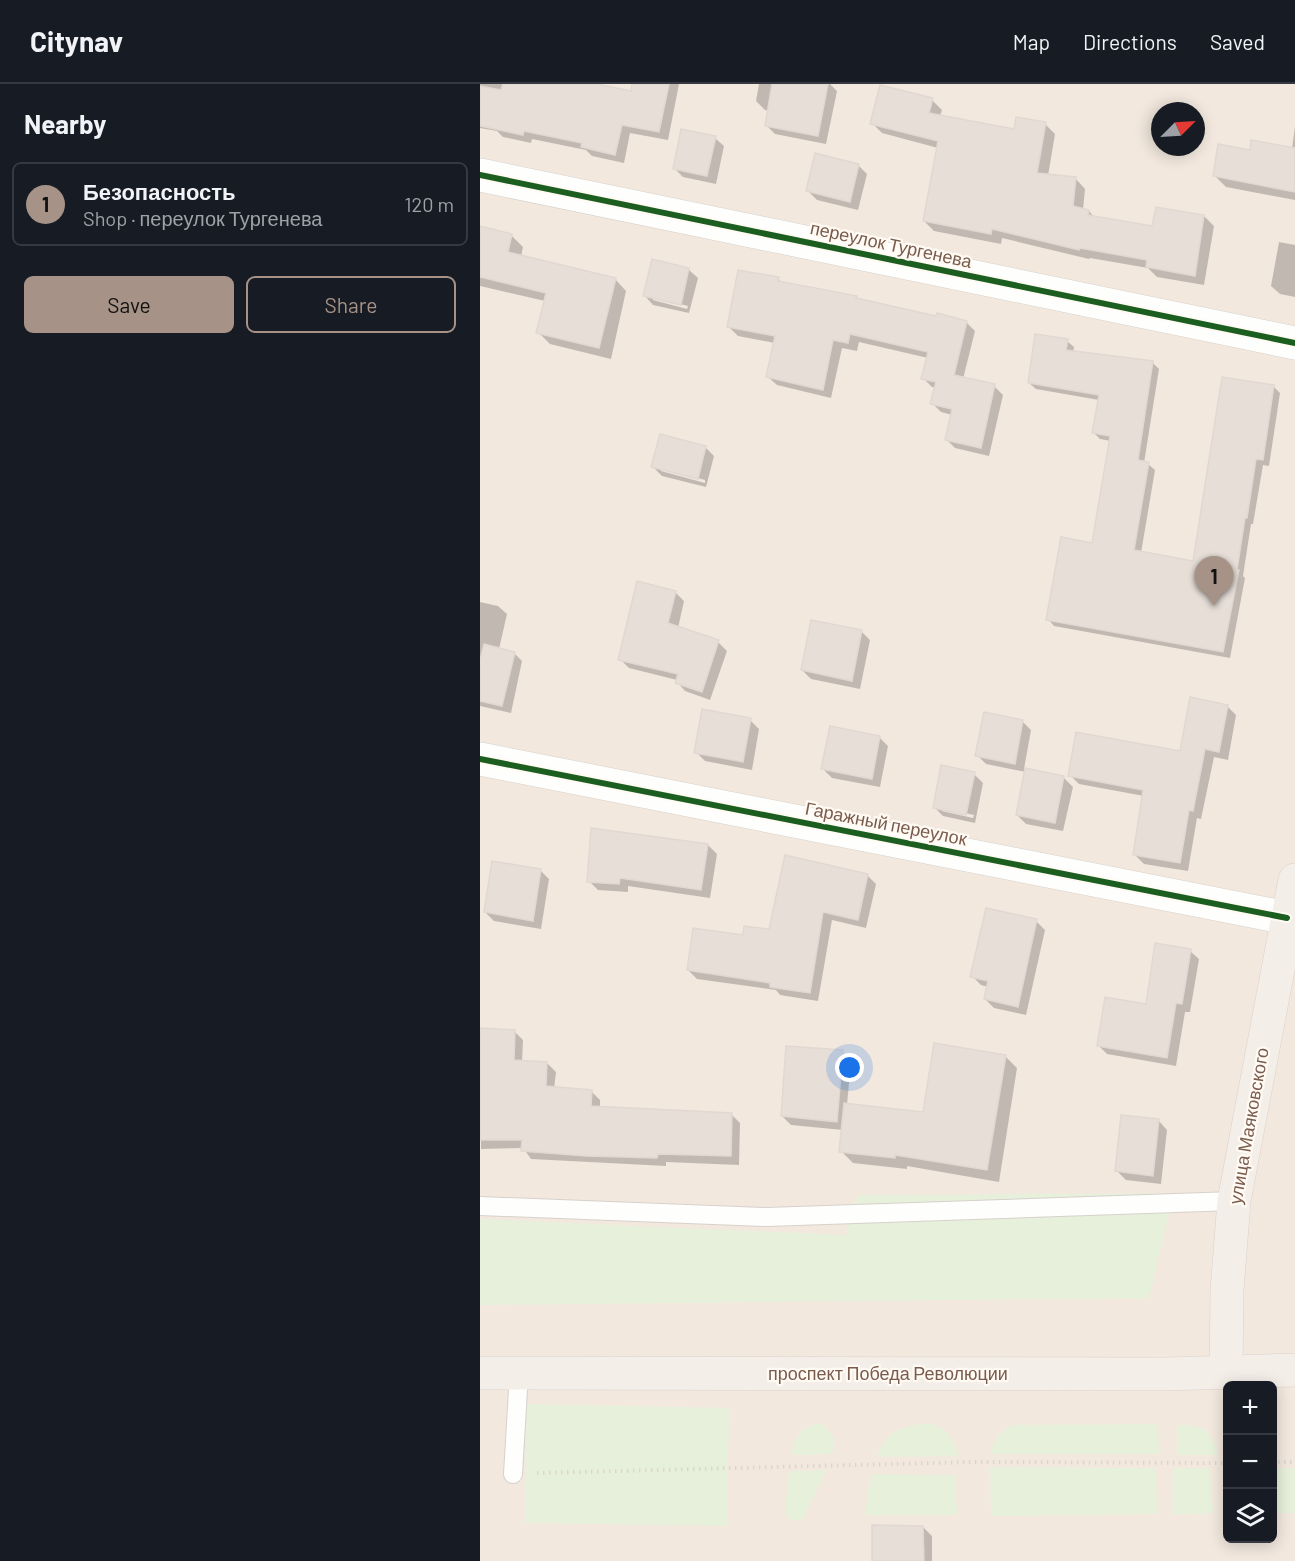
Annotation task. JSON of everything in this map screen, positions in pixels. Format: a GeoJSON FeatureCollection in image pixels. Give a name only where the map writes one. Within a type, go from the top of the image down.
{"type":"FeatureCollection","features":[{"type":"Feature","properties":{"kind":"main road","name":"улица Маяковского"},"geometry":{"type":"LineString","coordinates":[[1226,1373],[1227,1291],[1234,1201],[1295,880]]}},
{"type":"Feature","properties":{"kind":"main road","name":"проспект Победа Революции"},"geometry":{"type":"LineString","coordinates":[[480,1373],[981,1375],[1226,1373],[1295,1370]]}},
{"type":"Feature","properties":{"kind":"street","name":"переулок Тургенева"},"geometry":{"type":"LineString","coordinates":[[480,175],[1295,343]]}},
{"type":"Feature","properties":{"kind":"street","name":"Гаражный переулок"},"geometry":{"type":"LineString","coordinates":[[480,759],[1287,918]]}},
{"type":"Feature","properties":{"kind":"lane"},"geometry":{"type":"LineString","coordinates":[[480,1206],[767,1217],[1234,1201]]}},
{"type":"Feature","properties":{"kind":"lane"},"geometry":{"type":"LineString","coordinates":[[513,1474],[519,1373]]}},
{"type":"Feature","properties":{"kind":"path"},"geometry":{"type":"LineString","coordinates":[[513,1474],[973,1462],[1223,1463]]}},
{"type":"Feature","properties":{"kind":"path"},"geometry":{"type":"LineString","coordinates":[[1277,1462],[1295,1462]]}},
{"type":"Feature","properties":{"kind":"shaded area"},"geometry":{"type":"Polygon","coordinates":[[[480,84],[1295,84],[1295,1561],[480,1561],[480,84]]]}},
{"type":"Feature","properties":{"kind":"green space"},"geometry":{"type":"Polygon","coordinates":[[[1174,1193],[1149,1298],[480,1305],[480,1219],[845,1235],[858,1195],[1174,1193]]]}},
{"type":"Feature","properties":{"kind":"green space"},"geometry":{"type":"Polygon","coordinates":[[[526,1404],[729,1408],[727,1526],[525,1523],[526,1404]]]}},
{"type":"Feature","properties":{"kind":"green space"},"geometry":{"type":"Polygon","coordinates":[[[821,1423],[832,1434],[835,1445],[831,1454],[792,1455],[800,1433],[814,1424],[821,1423]]]}},
{"type":"Feature","properties":{"kind":"green space"},"geometry":{"type":"Polygon","coordinates":[[[929,1423],[941,1428],[949,1435],[959,1456],[877,1457],[886,1440],[897,1431],[929,1423]]]}},
{"type":"Feature","properties":{"kind":"green space"},"geometry":{"type":"Polygon","coordinates":[[[1158,1424],[1159,1454],[991,1454],[998,1435],[1004,1429],[1014,1425],[1158,1424]]]}},
{"type":"Feature","properties":{"kind":"green space"},"geometry":{"type":"Polygon","coordinates":[[[1177,1425],[1200,1427],[1205,1430],[1212,1438],[1218,1455],[1177,1455],[1177,1425]]]}},
{"type":"Feature","properties":{"kind":"green space"},"geometry":{"type":"Polygon","coordinates":[[[990,1467],[1156,1468],[1157,1514],[991,1516],[990,1467]]]}},
{"type":"Feature","properties":{"kind":"green space"},"geometry":{"type":"Polygon","coordinates":[[[1173,1468],[1210,1468],[1213,1513],[1174,1515],[1173,1468]]]}},
{"type":"Feature","properties":{"kind":"green space"},"geometry":{"type":"Polygon","coordinates":[[[1277,1468],[1295,1468],[1295,1513],[1277,1513],[1277,1468]]]}},
{"type":"Feature","properties":{"kind":"green space"},"geometry":{"type":"Polygon","coordinates":[[[826,1470],[803,1519],[792,1521],[785,1513],[789,1471],[826,1470]]]}},
{"type":"Feature","properties":{"kind":"green space"},"geometry":{"type":"Polygon","coordinates":[[[872,1474],[955,1475],[957,1515],[865,1515],[872,1474]]]}},
{"type":"Feature","properties":{"kind":"building"},"geometry":{"type":"Polygon","coordinates":[[[503,84],[597,84],[631,91],[632,84],[669,84],[659,132],[622,125],[615,155],[581,147],[582,143],[524,131],[523,135],[480,126],[480,86],[501,90],[503,84]]]}},
{"type":"Feature","properties":{"kind":"building"},"geometry":{"type":"Polygon","coordinates":[[[772,84],[828,84],[818,136],[765,126],[772,84]]]}},
{"type":"Feature","properties":{"kind":"building"},"geometry":{"type":"Polygon","coordinates":[[[880,85],[933,98],[929,113],[1014,129],[1016,117],[1046,122],[1037,173],[1076,177],[1073,206],[1089,210],[1088,215],[1152,226],[1156,207],[1204,215],[1195,276],[1146,267],[1147,260],[1080,248],[1079,250],[992,229],[991,234],[923,221],[938,141],[870,124],[880,85]]]}},
{"type":"Feature","properties":{"kind":"building"},"geometry":{"type":"Polygon","coordinates":[[[681,129],[716,136],[707,176],[673,169],[681,129]]]}},
{"type":"Feature","properties":{"kind":"building"},"geometry":{"type":"Polygon","coordinates":[[[1251,140],[1295,148],[1295,192],[1213,176],[1218,144],[1250,150],[1251,140]]]}},
{"type":"Feature","properties":{"kind":"building"},"geometry":{"type":"Polygon","coordinates":[[[815,153],[859,164],[850,202],[806,191],[815,153]]]}},
{"type":"Feature","properties":{"kind":"building"},"geometry":{"type":"Polygon","coordinates":[[[480,226],[512,234],[508,252],[616,278],[599,348],[536,333],[546,293],[480,277],[480,226]]]}},
{"type":"Feature","properties":{"kind":"building"},"geometry":{"type":"Polygon","coordinates":[[[652,259],[689,268],[681,305],[643,296],[652,259]]]}},
{"type":"Feature","properties":{"kind":"building"},"geometry":{"type":"Polygon","coordinates":[[[738,270],[779,277],[778,281],[967,321],[954,375],[995,384],[981,448],[945,440],[952,409],[930,404],[936,382],[921,379],[928,352],[850,334],[848,343],[833,340],[823,390],[766,377],[775,336],[727,327],[738,270]]]}},
{"type":"Feature","properties":{"kind":"building"},"geometry":{"type":"Polygon","coordinates":[[[1035,334],[1068,339],[1066,350],[1153,361],[1138,460],[1149,462],[1134,550],[1193,561],[1222,377],[1274,385],[1263,460],[1256,459],[1237,570],[1239,570],[1223,652],[1046,620],[1061,537],[1092,543],[1110,436],[1092,433],[1099,395],[1028,383],[1035,334]]]}},
{"type":"Feature","properties":{"kind":"building"},"geometry":{"type":"Polygon","coordinates":[[[660,434],[706,446],[698,479],[651,467],[660,434]]]}},
{"type":"Feature","properties":{"kind":"building"},"geometry":{"type":"Polygon","coordinates":[[[637,581],[676,591],[668,623],[719,640],[702,692],[675,683],[678,674],[618,660],[637,581]]]}},
{"type":"Feature","properties":{"kind":"building"},"geometry":{"type":"Polygon","coordinates":[[[811,620],[862,630],[852,681],[801,670],[811,620]]]}},
{"type":"Feature","properties":{"kind":"building"},"geometry":{"type":"Polygon","coordinates":[[[484,644],[515,652],[502,706],[480,701],[480,660],[484,644]]]}},
{"type":"Feature","properties":{"kind":"building"},"geometry":{"type":"Polygon","coordinates":[[[1190,697],[1228,705],[1219,752],[1205,749],[1193,811],[1189,810],[1180,863],[1133,855],[1143,790],[1068,776],[1076,732],[1180,751],[1190,697]]]}},
{"type":"Feature","properties":{"kind":"building"},"geometry":{"type":"Polygon","coordinates":[[[702,709],[751,718],[743,762],[694,753],[702,709]]]}},
{"type":"Feature","properties":{"kind":"building"},"geometry":{"type":"Polygon","coordinates":[[[984,712],[1023,720],[1015,764],[975,756],[984,712]]]}},
{"type":"Feature","properties":{"kind":"building"},"geometry":{"type":"Polygon","coordinates":[[[830,726],[880,736],[872,779],[821,769],[830,726]]]}},
{"type":"Feature","properties":{"kind":"building"},"geometry":{"type":"Polygon","coordinates":[[[941,765],[975,772],[966,815],[933,808],[941,765]]]}},
{"type":"Feature","properties":{"kind":"building"},"geometry":{"type":"Polygon","coordinates":[[[1025,768],[1064,776],[1055,823],[1016,815],[1025,768]]]}},
{"type":"Feature","properties":{"kind":"building"},"geometry":{"type":"Polygon","coordinates":[[[591,828],[708,844],[701,890],[620,878],[619,884],[587,882],[591,828]]]}},
{"type":"Feature","properties":{"kind":"building"},"geometry":{"type":"Polygon","coordinates":[[[785,855],[868,874],[858,920],[823,912],[810,993],[770,987],[770,983],[687,970],[693,928],[743,935],[744,926],[769,929],[785,855]]]}},
{"type":"Feature","properties":{"kind":"building"},"geometry":{"type":"Polygon","coordinates":[[[492,861],[541,869],[533,921],[484,912],[492,861]]]}},
{"type":"Feature","properties":{"kind":"building"},"geometry":{"type":"Polygon","coordinates":[[[986,908],[1037,919],[1018,1007],[984,999],[988,981],[970,977],[986,908]]]}},
{"type":"Feature","properties":{"kind":"building"},"geometry":{"type":"Polygon","coordinates":[[[1155,943],[1191,949],[1182,1004],[1176,1003],[1167,1058],[1097,1046],[1105,997],[1146,1004],[1155,943]]]}},
{"type":"Feature","properties":{"kind":"building"},"geometry":{"type":"Polygon","coordinates":[[[480,1028],[515,1030],[514,1060],[547,1062],[546,1086],[592,1090],[591,1106],[732,1113],[731,1156],[658,1154],[657,1158],[587,1156],[521,1151],[522,1140],[480,1140],[480,1028]]]}},
{"type":"Feature","properties":{"kind":"building"},"geometry":{"type":"Polygon","coordinates":[[[934,1043],[1006,1055],[987,1170],[895,1155],[895,1158],[839,1152],[844,1103],[923,1112],[934,1043]]]}},
{"type":"Feature","properties":{"kind":"building"},"geometry":{"type":"Polygon","coordinates":[[[786,1046],[843,1050],[837,1122],[781,1116],[786,1046]]]}},
{"type":"Feature","properties":{"kind":"building"},"geometry":{"type":"Polygon","coordinates":[[[1121,1115],[1159,1119],[1153,1176],[1115,1171],[1121,1115]]]}},
{"type":"Feature","properties":{"kind":"building"},"geometry":{"type":"Polygon","coordinates":[[[872,1525],[923,1526],[924,1561],[872,1561],[872,1525]]]}},
{"type":"Feature","properties":{"kind":"cycle path"},"geometry":{"type":"LineString","coordinates":[[480,175],[1295,343]]}},
{"type":"Feature","properties":{"kind":"cycle path"},"geometry":{"type":"LineString","coordinates":[[480,759],[1287,918]]}},
{"type":"Feature","properties":{"kind":"place","name":"Безопасность"},"geometry":{"type":"Point","coordinates":[1214,606]}}]}
